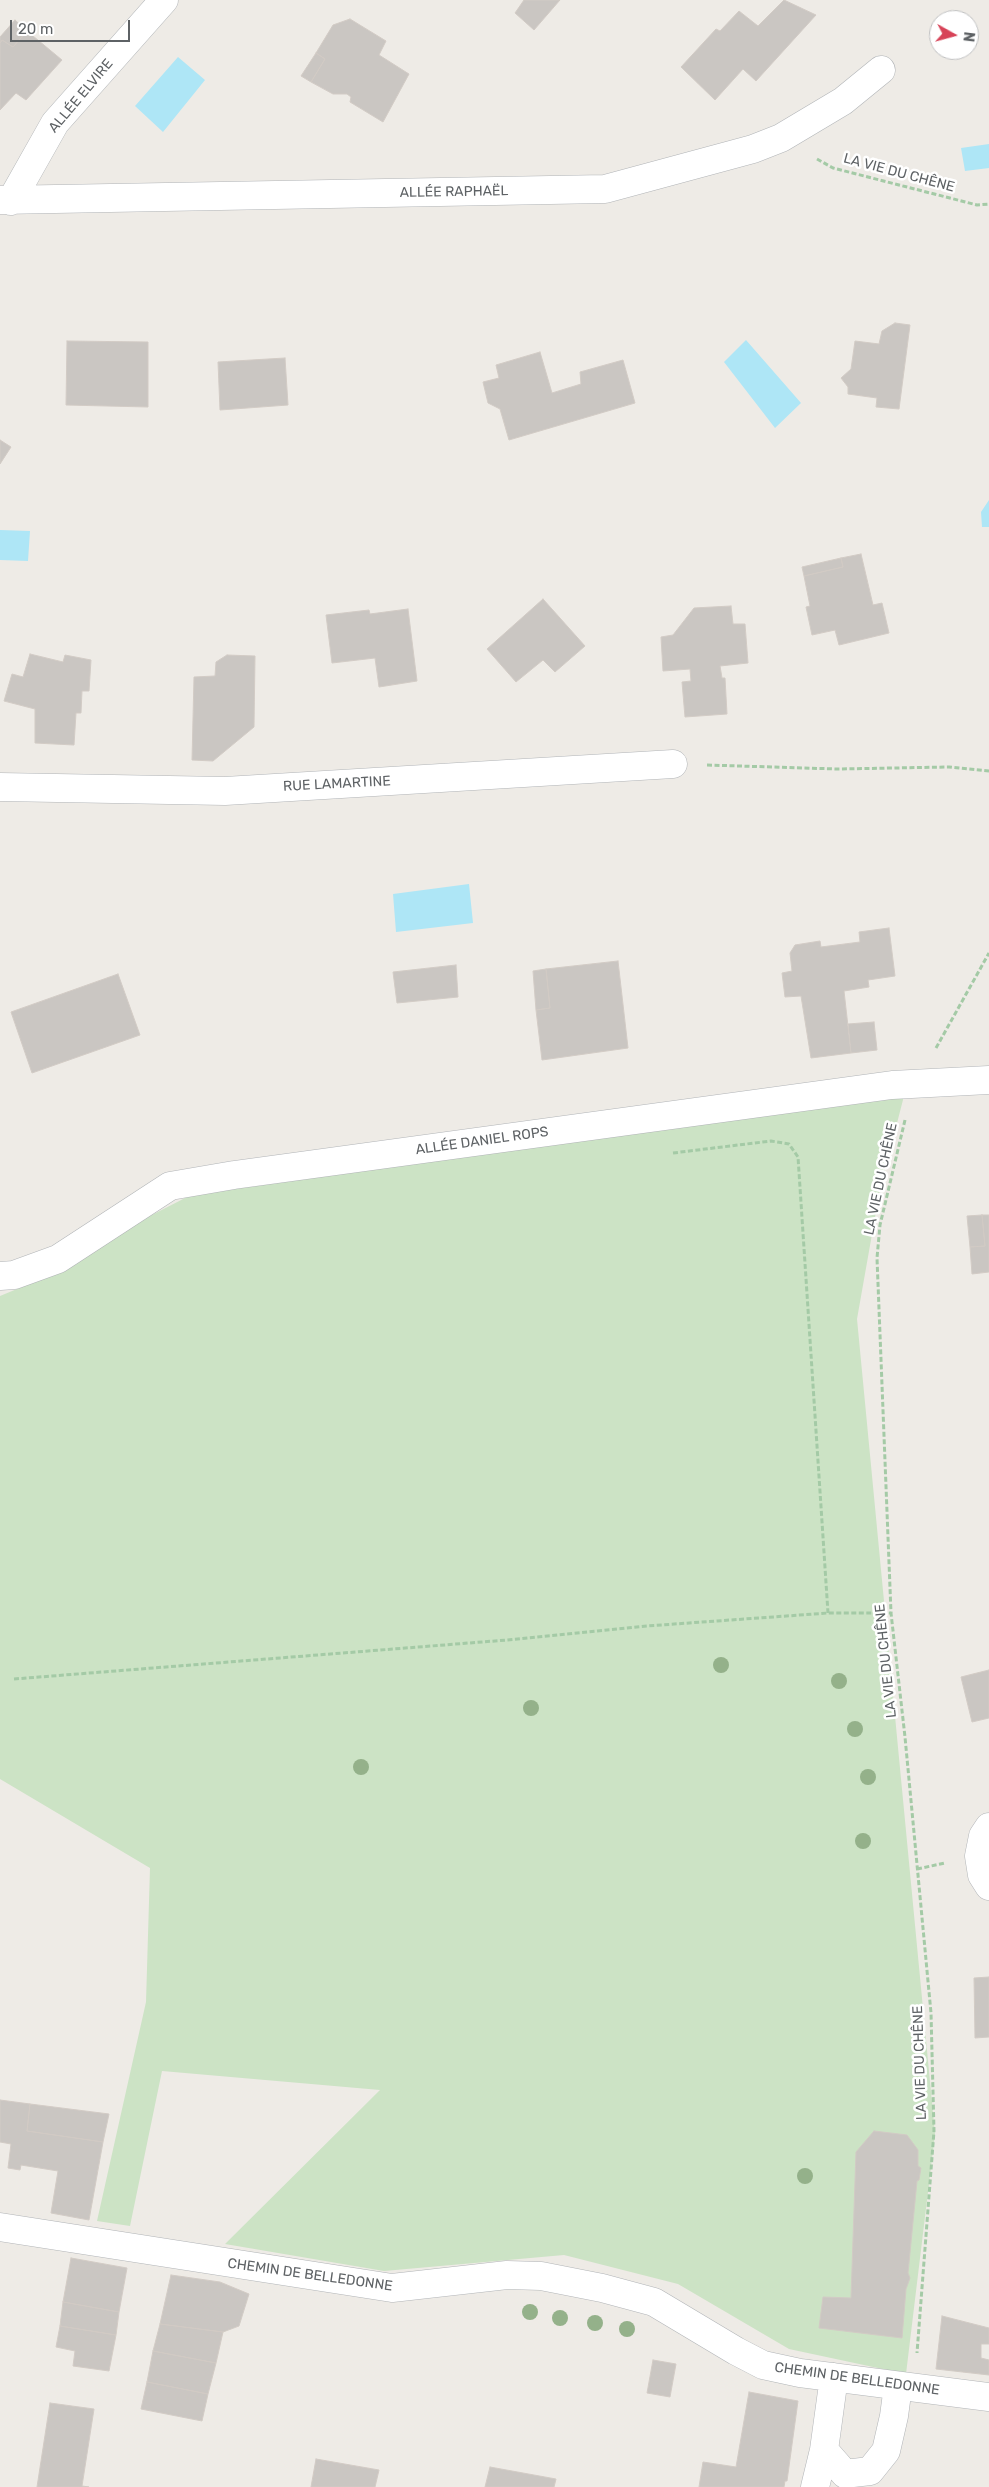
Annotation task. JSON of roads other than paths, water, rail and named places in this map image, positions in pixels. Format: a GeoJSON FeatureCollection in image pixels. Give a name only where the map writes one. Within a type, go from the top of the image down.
{"type":"FeatureCollection","features":[{"type":"Feature","properties":{"kind":"street","name":"ALLÉE ELVIRE"},"geometry":{"type":"LineString","coordinates":[[5,201],[55,123],[164,0]]}},
{"type":"Feature","properties":{"kind":"street","name":"ALLÉE RAPHAËL"},"geometry":{"type":"LineString","coordinates":[[5,201],[605,189],[753,149],[780,138],[843,101],[881,70]]}},
{"type":"Feature","properties":{"kind":"street","name":"RUE LAMARTINE"},"geometry":{"type":"LineString","coordinates":[[0,787],[225,791],[673,764]]}},
{"type":"Feature","properties":{"kind":"street","name":"ALLÉE DANIEL ROPS"},"geometry":{"type":"LineString","coordinates":[[0,1276],[14,1275],[58,1259],[170,1186],[244,1173],[873,1088],[989,1080]]}},
{"type":"Feature","properties":{"kind":"street"},"geometry":{"type":"LineString","coordinates":[[989,1827],[983,1836],[979,1856],[982,1875],[989,1886]]}},
{"type":"Feature","properties":{"kind":"street","name":"CHEMIN DE BELLEDONNE"},"geometry":{"type":"LineString","coordinates":[[0,2227],[392,2288],[507,2275],[550,2278],[602,2288],[654,2302],[736,2351],[763,2364],[800,2373],[834,2378],[989,2396]]}},
{"type":"Feature","properties":{"kind":"street"},"geometry":{"type":"LineString","coordinates":[[815,2487],[824,2450],[834,2378]]}},
{"type":"Feature","properties":{"kind":"street"},"geometry":{"type":"LineString","coordinates":[[824,2450],[845,2474],[870,2471],[886,2451],[894,2416],[906,2387]]}},
{"type":"Feature","properties":{"kind":"water"},"geometry":{"type":"Polygon","coordinates":[[[178,57],[205,80],[163,132],[135,106],[178,57]]]}},
{"type":"Feature","properties":{"kind":"water"},"geometry":{"type":"Polygon","coordinates":[[[989,144],[989,168],[965,171],[961,148],[989,144]]]}},
{"type":"Feature","properties":{"kind":"water"},"geometry":{"type":"Polygon","coordinates":[[[746,340],[801,403],[775,428],[724,362],[746,340]]]}},
{"type":"Feature","properties":{"kind":"water"},"geometry":{"type":"Polygon","coordinates":[[[989,500],[989,527],[982,527],[981,512],[989,500]]]}},
{"type":"Feature","properties":{"kind":"water"},"geometry":{"type":"Polygon","coordinates":[[[0,530],[30,531],[28,561],[0,560],[0,530]]]}},
{"type":"Feature","properties":{"kind":"water"},"geometry":{"type":"Polygon","coordinates":[[[469,884],[473,923],[396,932],[393,894],[469,884]]]}}]}
